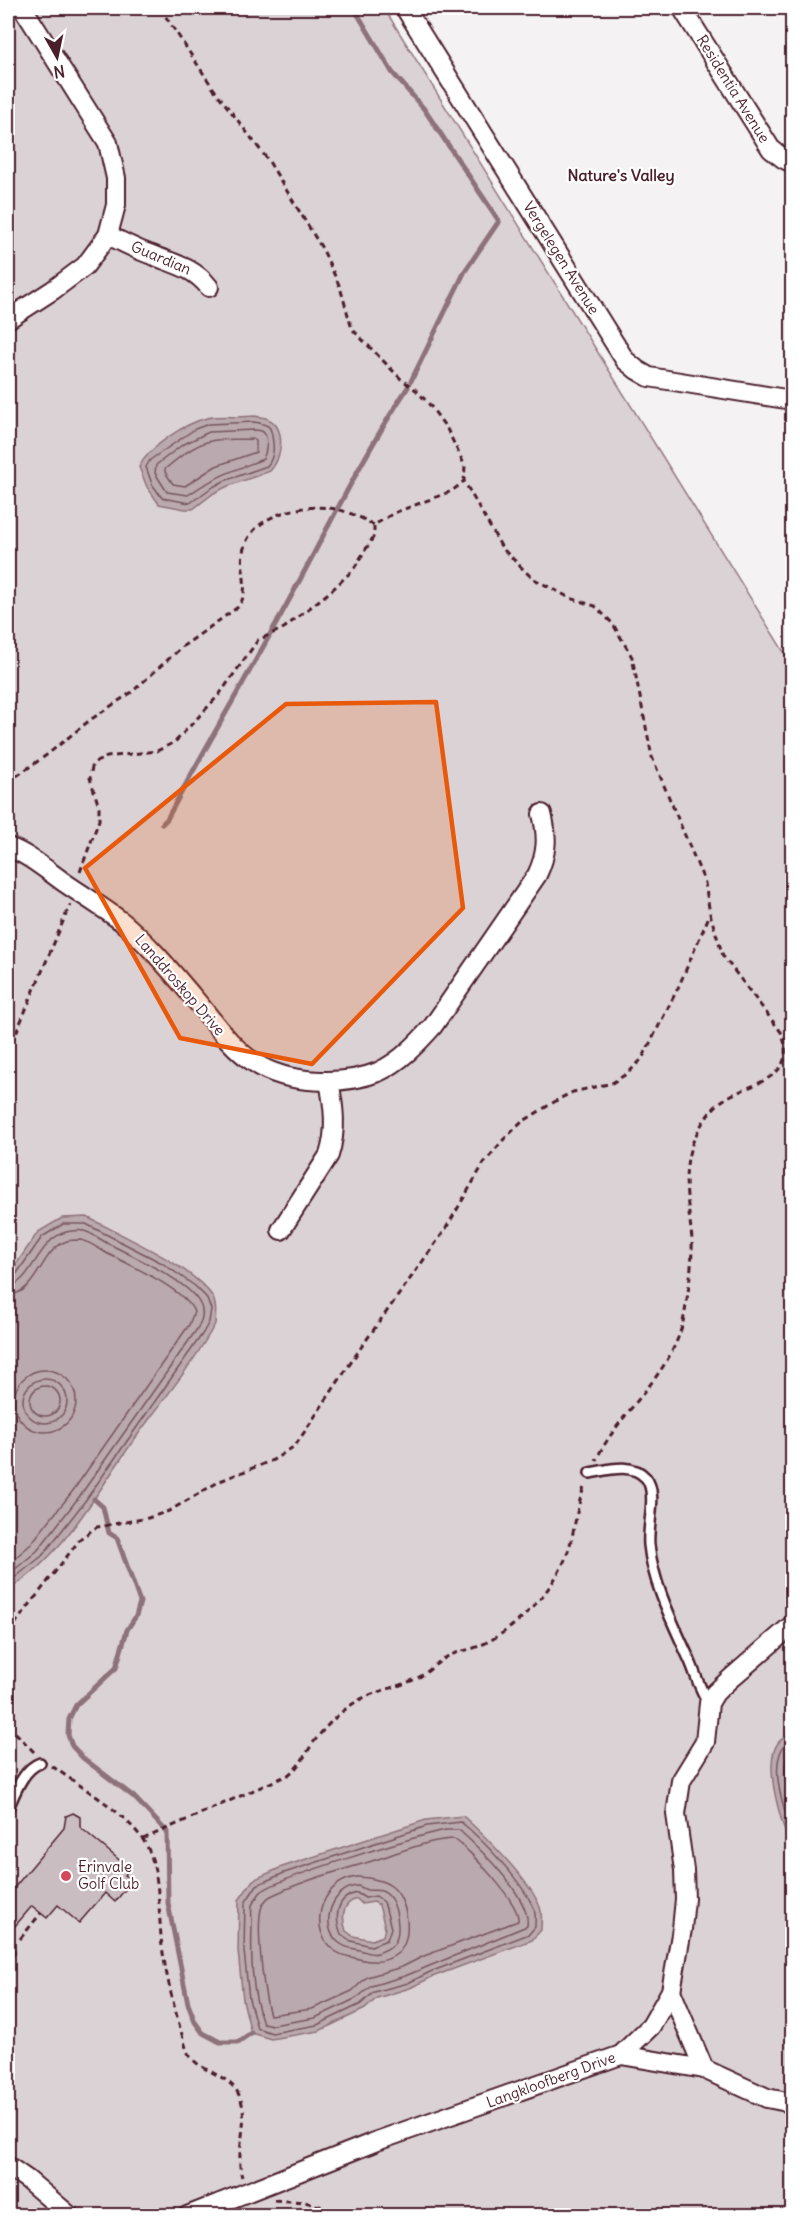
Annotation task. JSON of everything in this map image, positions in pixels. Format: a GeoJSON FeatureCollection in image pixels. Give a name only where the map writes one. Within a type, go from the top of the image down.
{"type":"FeatureCollection","features":[{"type":"Feature","properties":{"kind":"street"},"geometry":{"type":"LineString","coordinates":[[8,319],[85,266],[100,249],[108,235],[115,213],[117,195],[114,162],[108,143],[23,8]]}},
{"type":"Feature","properties":{"kind":"street","name":"Vergelegen Avenue"},"geometry":{"type":"LineString","coordinates":[[405,8],[626,360],[649,377],[792,400]]}},
{"type":"Feature","properties":{"kind":"street","name":"Residentia Avenue"},"geometry":{"type":"LineString","coordinates":[[682,8],[771,149],[792,163]]}},
{"type":"Feature","properties":{"kind":"street","name":"Guardian"},"geometry":{"type":"LineString","coordinates":[[108,235],[150,255],[190,269],[209,287]]}},
{"type":"Feature","properties":{"kind":"street","name":"Landdroskop Drive"},"geometry":{"type":"LineString","coordinates":[[8,848],[42,867],[131,929],[193,997],[234,1047],[256,1065],[281,1076],[302,1080],[329,1081],[377,1072],[399,1059],[433,1026],[537,875],[547,846],[547,832],[542,814]]}},
{"type":"Feature","properties":{"kind":"street"},"geometry":{"type":"LineString","coordinates":[[281,1230],[329,1155],[333,1143],[334,1109],[329,1081]]}},
{"type":"Feature","properties":{"kind":"street"},"geometry":{"type":"LineString","coordinates":[[708,1703],[730,1679],[792,1625]]}},
{"type":"Feature","properties":{"kind":"street","name":"Langkloofberg Drive"},"geometry":{"type":"LineString","coordinates":[[187,2216],[376,2141],[621,2055],[651,2026],[671,1991],[682,1929],[685,1899],[684,1870],[676,1814],[681,1781],[705,1742],[708,1703]]}},
{"type":"Feature","properties":{"kind":"street"},"geometry":{"type":"LineString","coordinates":[[671,1991],[704,2069]]}},
{"type":"Feature","properties":{"kind":"street"},"geometry":{"type":"LineString","coordinates":[[621,2055],[704,2069],[767,2098],[792,2103]]}},
{"type":"Feature","properties":{"kind":"street"},"geometry":{"type":"LineString","coordinates":[[8,2166],[36,2186],[70,2216]]}},
{"type":"Feature","properties":{"kind":"lane"},"geometry":{"type":"LineString","coordinates":[[590,1473],[619,1468],[642,1474],[648,1481],[652,1492],[649,1544],[652,1563],[674,1625],[708,1703]]}},
{"type":"Feature","properties":{"kind":"lane"},"geometry":{"type":"LineString","coordinates":[[8,1808],[18,1786],[31,1768],[40,1763]]}},
{"type":"Feature","properties":{"kind":"path"},"geometry":{"type":"LineString","coordinates":[[143,1839],[288,1775],[299,1766],[312,1744],[329,1724],[355,1702],[379,1690],[418,1678],[446,1657],[481,1645],[516,1622],[541,1597],[561,1567],[574,1534],[581,1494],[599,1454],[662,1370],[677,1341],[687,1301],[692,1242],[685,1179],[694,1138],[705,1119],[718,1104],[733,1095],[774,1079],[785,1068],[789,1054],[786,1039],[723,956],[710,914],[705,883],[652,757],[632,657],[613,624],[595,606],[570,598],[532,578],[502,548],[464,481],[465,466],[442,422],[416,390],[401,379],[352,328],[340,287],[323,250],[268,160],[213,88],[160,8]]}},
{"type":"Feature","properties":{"kind":"path"},"geometry":{"type":"LineString","coordinates":[[374,525],[394,513],[452,491],[464,481]]}},
{"type":"Feature","properties":{"kind":"path"},"geometry":{"type":"LineString","coordinates":[[8,782],[90,720],[132,692],[182,647],[238,607],[244,596],[242,555],[244,546],[259,525],[293,511],[320,507],[344,512],[374,525]]}},
{"type":"Feature","properties":{"kind":"path"},"geometry":{"type":"LineString","coordinates":[[8,1052],[69,909],[100,814],[90,778],[92,767],[101,759],[158,751],[175,742],[219,695],[253,645],[265,636],[284,628],[353,570],[374,536],[374,525]]}},
{"type":"Feature","properties":{"kind":"path"},"geometry":{"type":"LineString","coordinates":[[8,1633],[81,1538],[91,1530],[148,1518],[169,1510],[220,1480],[273,1460],[296,1446],[362,1346],[445,1230],[484,1163],[504,1139],[522,1122],[559,1099],[573,1092],[612,1083],[628,1073],[642,1059],[678,988],[710,914]]}},
{"type":"Feature","properties":{"kind":"path"},"geometry":{"type":"LineString","coordinates":[[8,1725],[33,1751],[40,1763],[51,1766],[115,1810],[143,1839],[156,1876],[159,1926],[164,1956],[187,2051],[196,2064],[231,2084],[236,2089],[242,2104],[239,2165],[248,2192],[279,2201],[305,2202],[323,2207],[338,2216]]}},
{"type":"Feature","properties":{"kind":"path"},"geometry":{"type":"LineString","coordinates":[[20,1939],[41,1913]]}},
{"type":"Feature","properties":{"kind":"highlighted area"},"geometry":{"type":"Polygon","coordinates":[[[436,702],[463,908],[312,1064],[180,1038],[85,868],[286,704],[436,702]]]}},
{"type":"Feature","properties":{"kind":"shaded area"},"geometry":{"type":"Polygon","coordinates":[[[8,8],[384,8],[792,665],[792,2215],[8,2216],[8,8]]]}},
{"type":"Feature","properties":{"kind":"water"},"geometry":{"type":"Polygon","coordinates":[[[254,416],[267,418],[278,429],[280,452],[270,471],[226,487],[193,509],[159,504],[147,487],[139,467],[159,444],[188,425],[207,418],[254,416]]]}},
{"type":"Feature","properties":{"kind":"water"},"geometry":{"type":"Polygon","coordinates":[[[87,1217],[153,1251],[200,1282],[214,1300],[215,1324],[187,1369],[134,1440],[78,1522],[46,1560],[8,1590],[8,1276],[38,1232],[62,1218],[87,1217]]]}},
{"type":"Feature","properties":{"kind":"water"},"geometry":{"type":"Polygon","coordinates":[[[792,1732],[792,1853],[776,1797],[772,1766],[773,1753],[778,1743],[792,1732]]]}},
{"type":"Feature","properties":{"kind":"water"},"geometry":{"type":"Polygon","coordinates":[[[463,1816],[472,1824],[508,1861],[530,1888],[541,1911],[541,1930],[532,1940],[432,1977],[410,1988],[377,1998],[365,2009],[319,2031],[271,2039],[251,2033],[243,2000],[238,1951],[239,1900],[253,1880],[282,1867],[426,1820],[463,1816]],[[357,1899],[345,1908],[346,1931],[353,1936],[372,1940],[383,1936],[385,1928],[379,1905],[374,1902],[362,1904],[357,1899]]]}},
{"type":"Feature","properties":{"kind":"building"},"geometry":{"type":"Polygon","coordinates":[[[73,1813],[80,1817],[80,1827],[130,1869],[125,1875],[132,1881],[115,1902],[105,1893],[79,1923],[58,1905],[47,1918],[32,1906],[15,1926],[8,1920],[8,1895],[64,1828],[66,1816],[73,1813]]]}},
{"type":"Feature","properties":{"kind":"waterway"},"geometry":{"type":"LineString","coordinates":[[354,8],[392,72],[424,109],[499,221],[465,271],[411,381]]}},
{"type":"Feature","properties":{"kind":"waterway"},"geometry":{"type":"LineString","coordinates":[[162,824],[167,819],[363,462],[408,387]]}},
{"type":"Feature","properties":{"kind":"waterway"},"geometry":{"type":"LineString","coordinates":[[94,1499],[103,1507],[109,1533],[117,1538],[140,1602],[136,1616],[127,1630],[116,1668],[76,1705],[69,1719],[68,1735],[72,1746],[83,1758],[134,1797],[167,1832],[168,1903],[188,2004],[195,2022],[203,2033],[220,2042],[238,2042],[251,2033]]}},
{"type":"Feature","properties":{"kind":"place","name":"Erinvale Golf Club"},"geometry":{"type":"Point","coordinates":[66,1876]}},
{"type":"Feature","properties":{"kind":"district","name":"Nature's Valley"},"geometry":{"type":"Point","coordinates":[621,175]}}]}
